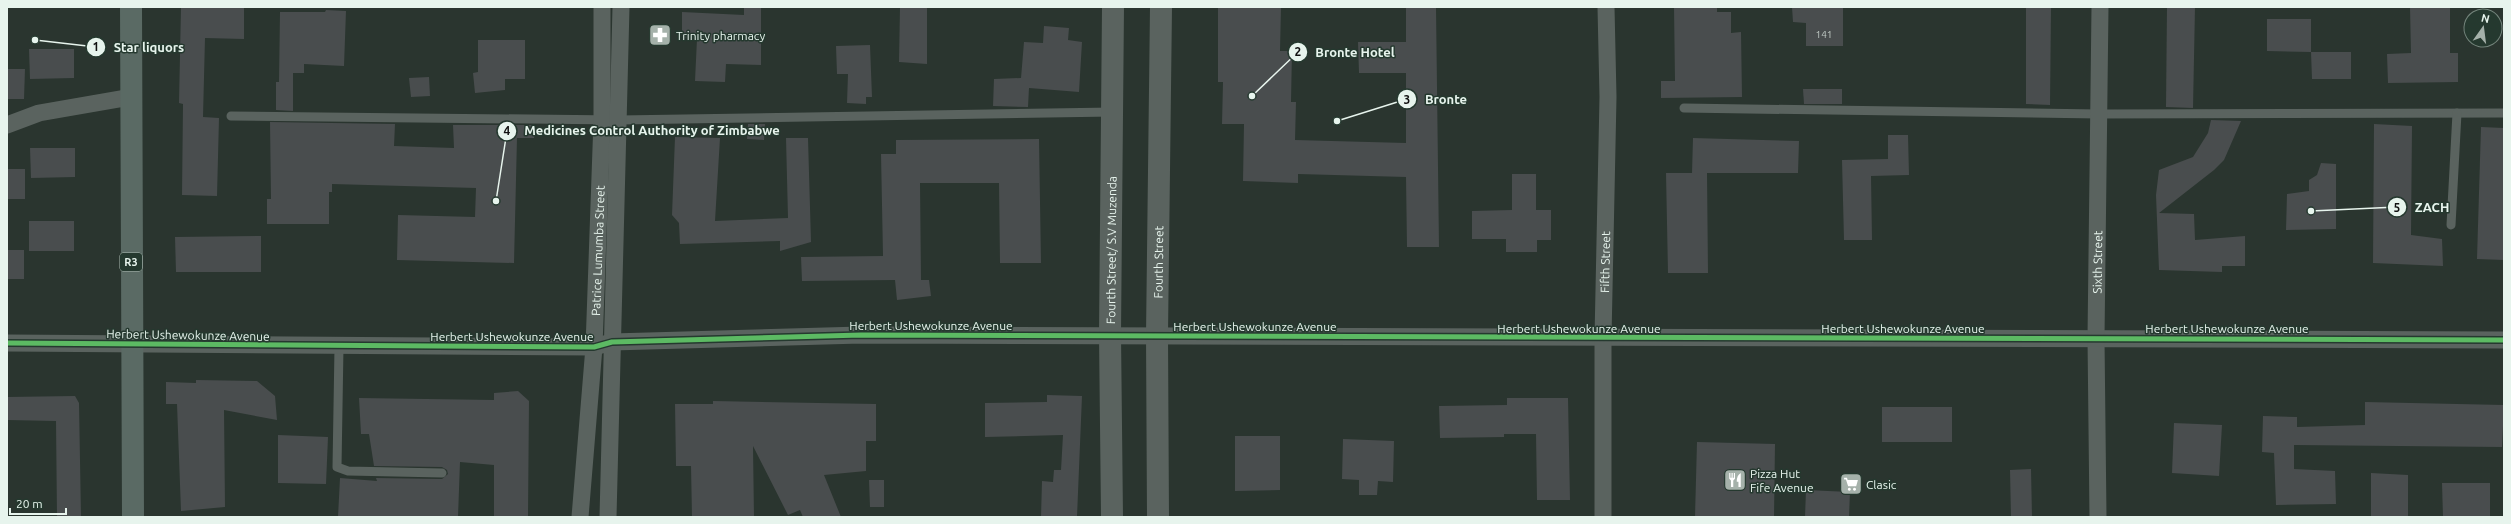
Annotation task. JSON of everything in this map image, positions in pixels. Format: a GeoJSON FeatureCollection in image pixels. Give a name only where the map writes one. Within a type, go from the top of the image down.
{"type":"FeatureCollection","features":[{"type":"Feature","properties":{"kind":"highway","name":"R3"},"geometry":{"type":"LineString","coordinates":[[131,7],[131,344],[134,517]]}},
{"type":"Feature","properties":{"kind":"main road","name":"Fourth Street/ S.V Muzenda"},"geometry":{"type":"LineString","coordinates":[[1112,517],[1110,334],[1113,7]]}},
{"type":"Feature","properties":{"kind":"main road","name":"Fourth Street"},"geometry":{"type":"LineString","coordinates":[[1158,517],[1161,7]]}},
{"type":"Feature","properties":{"kind":"street","name":"Patrice Lumumba Street"},"geometry":{"type":"LineString","coordinates":[[580,517],[594,347],[602,120],[602,7]]}},
{"type":"Feature","properties":{"kind":"street","name":"Patrice Lumumba Street"},"geometry":{"type":"LineString","coordinates":[[608,517],[612,342],[620,120],[621,7]]}},
{"type":"Feature","properties":{"kind":"street","name":"Fifth Street"},"geometry":{"type":"LineString","coordinates":[[1603,517],[1602,338],[1608,97],[1606,7]]}},
{"type":"Feature","properties":{"kind":"street","name":"Sixth Street"},"geometry":{"type":"LineString","coordinates":[[2098,517],[2096,338],[2100,7]]}},
{"type":"Feature","properties":{"kind":"street"},"geometry":{"type":"LineString","coordinates":[[7,125],[39,113],[95,102],[131,97]]}},
{"type":"Feature","properties":{"kind":"street","name":"Herbert Ushewokunze Avenue"},"geometry":{"type":"LineString","coordinates":[[7,343],[339,347],[594,347],[612,342],[861,335],[1110,334],[1602,338],[2504,340]]}},
{"type":"Feature","properties":{"kind":"lane"},"geometry":{"type":"LineString","coordinates":[[1684,108],[2099,114],[2504,113]]}},
{"type":"Feature","properties":{"kind":"lane"},"geometry":{"type":"LineString","coordinates":[[231,116],[421,120],[620,120],[1113,112]]}},
{"type":"Feature","properties":{"kind":"lane"},"geometry":{"type":"LineString","coordinates":[[2451,225],[2457,113]]}},
{"type":"Feature","properties":{"kind":"lane"},"geometry":{"type":"LineString","coordinates":[[339,347],[335,461],[337,467],[348,470],[442,473]]}},
{"type":"Feature","properties":{"kind":"building"},"geometry":{"type":"Polygon","coordinates":[[[181,7],[244,7],[244,39],[205,38],[203,117],[219,118],[217,196],[182,195],[183,104],[179,103],[181,7]]]}},
{"type":"Feature","properties":{"kind":"building"},"geometry":{"type":"Polygon","coordinates":[[[744,7],[761,7],[761,65],[726,64],[725,82],[695,81],[697,39],[682,38],[682,12],[744,15],[744,7]]]}},
{"type":"Feature","properties":{"kind":"building"},"geometry":{"type":"Polygon","coordinates":[[[900,7],[927,7],[927,64],[899,62],[900,7]]]}},
{"type":"Feature","properties":{"kind":"building"},"geometry":{"type":"Polygon","coordinates":[[[1218,7],[1281,7],[1280,51],[1292,51],[1291,102],[1296,102],[1295,140],[1406,143],[1406,73],[1359,73],[1358,42],[1406,42],[1406,7],[1436,7],[1439,247],[1407,247],[1406,177],[1298,174],[1298,183],[1243,181],[1244,124],[1222,124],[1223,82],[1218,82],[1218,7]]]}},
{"type":"Feature","properties":{"kind":"building"},"geometry":{"type":"Polygon","coordinates":[[[1674,7],[1717,7],[1717,12],[1731,12],[1731,33],[1741,32],[1742,97],[1661,98],[1661,81],[1675,81],[1674,7]]]}},
{"type":"Feature","properties":{"kind":"building"},"geometry":{"type":"Polygon","coordinates":[[[1792,7],[1843,7],[1843,46],[1806,46],[1806,23],[1793,22],[1792,7]]]}},
{"type":"Feature","properties":{"kind":"building"},"geometry":{"type":"Polygon","coordinates":[[[2026,7],[2051,7],[2050,105],[2026,104],[2026,7]]]}},
{"type":"Feature","properties":{"kind":"building"},"geometry":{"type":"Polygon","coordinates":[[[2167,7],[2195,7],[2193,108],[2166,107],[2167,7]]]}},
{"type":"Feature","properties":{"kind":"building"},"geometry":{"type":"Polygon","coordinates":[[[2410,7],[2450,7],[2450,53],[2458,53],[2458,82],[2388,83],[2387,54],[2411,53],[2410,7]]]}},
{"type":"Feature","properties":{"kind":"building"},"geometry":{"type":"Polygon","coordinates":[[[326,10],[346,11],[344,66],[304,64],[304,73],[293,73],[293,111],[276,110],[276,82],[279,82],[280,12],[325,12],[326,10]]]}},
{"type":"Feature","properties":{"kind":"building"},"geometry":{"type":"Polygon","coordinates":[[[2267,19],[2311,19],[2311,52],[2267,51],[2267,19]]]}},
{"type":"Feature","properties":{"kind":"building"},"geometry":{"type":"Polygon","coordinates":[[[1044,26],[1069,28],[1068,40],[1082,42],[1079,92],[1029,88],[1028,107],[993,106],[994,79],[1021,78],[1024,42],[1043,43],[1044,26]]]}},
{"type":"Feature","properties":{"kind":"building"},"geometry":{"type":"Polygon","coordinates":[[[478,40],[525,40],[525,79],[505,79],[505,90],[475,93],[473,73],[478,72],[478,40]]]}},
{"type":"Feature","properties":{"kind":"building"},"geometry":{"type":"Polygon","coordinates":[[[870,45],[872,97],[866,97],[866,104],[847,103],[848,74],[837,74],[836,46],[870,45]]]}},
{"type":"Feature","properties":{"kind":"building"},"geometry":{"type":"Polygon","coordinates":[[[29,49],[74,49],[74,78],[30,79],[29,49]]]}},
{"type":"Feature","properties":{"kind":"building"},"geometry":{"type":"Polygon","coordinates":[[[2311,52],[2351,52],[2351,79],[2312,79],[2311,52]]]}},
{"type":"Feature","properties":{"kind":"building"},"geometry":{"type":"Polygon","coordinates":[[[7,69],[25,69],[24,99],[7,99],[7,69]]]}},
{"type":"Feature","properties":{"kind":"building"},"geometry":{"type":"Polygon","coordinates":[[[429,77],[430,96],[411,97],[409,78],[429,77]]]}},
{"type":"Feature","properties":{"kind":"building"},"geometry":{"type":"Polygon","coordinates":[[[1803,89],[1842,89],[1842,104],[1804,104],[1803,89]]]}},
{"type":"Feature","properties":{"kind":"building"},"geometry":{"type":"Polygon","coordinates":[[[2211,120],[2241,121],[2224,160],[2214,170],[2159,213],[2194,214],[2195,240],[2245,236],[2245,266],[2222,266],[2222,272],[2159,270],[2156,195],[2159,170],[2193,157],[2208,133],[2211,120]]]}},
{"type":"Feature","properties":{"kind":"building"},"geometry":{"type":"Polygon","coordinates":[[[270,122],[395,124],[394,146],[454,148],[453,125],[535,125],[534,138],[517,138],[514,263],[397,260],[398,215],[475,217],[476,188],[332,184],[332,192],[329,192],[329,224],[267,224],[267,199],[271,199],[270,122]]]}},
{"type":"Feature","properties":{"kind":"building"},"geometry":{"type":"Polygon","coordinates":[[[748,124],[765,124],[764,140],[747,139],[748,124]]]}},
{"type":"Feature","properties":{"kind":"building"},"geometry":{"type":"Polygon","coordinates":[[[2374,124],[2412,126],[2411,235],[2442,239],[2443,266],[2373,263],[2374,124]]]}},
{"type":"Feature","properties":{"kind":"building"},"geometry":{"type":"Polygon","coordinates":[[[2481,127],[2504,128],[2504,260],[2477,259],[2481,127]]]}},
{"type":"Feature","properties":{"kind":"building"},"geometry":{"type":"Polygon","coordinates":[[[1888,135],[1908,135],[1909,175],[1871,176],[1872,240],[1844,240],[1842,160],[1888,159],[1888,135]]]}},
{"type":"Feature","properties":{"kind":"building"},"geometry":{"type":"Polygon","coordinates":[[[675,137],[720,138],[715,221],[788,218],[786,138],[808,138],[811,242],[780,251],[780,241],[680,244],[679,223],[672,215],[675,137]]]}},
{"type":"Feature","properties":{"kind":"building"},"geometry":{"type":"Polygon","coordinates":[[[1693,138],[1799,141],[1798,173],[1707,173],[1708,273],[1668,273],[1666,173],[1692,173],[1693,138]]]}},
{"type":"Feature","properties":{"kind":"building"},"geometry":{"type":"Polygon","coordinates":[[[1039,139],[1041,263],[1000,263],[999,183],[920,183],[921,280],[929,280],[931,296],[897,300],[895,280],[802,281],[801,257],[883,256],[881,154],[896,154],[896,140],[1039,139]]]}},
{"type":"Feature","properties":{"kind":"building"},"geometry":{"type":"Polygon","coordinates":[[[30,148],[75,148],[75,177],[31,178],[30,148]]]}},
{"type":"Feature","properties":{"kind":"building"},"geometry":{"type":"Polygon","coordinates":[[[2321,163],[2336,164],[2336,229],[2286,230],[2287,194],[2309,191],[2309,180],[2317,175],[2321,163]]]}},
{"type":"Feature","properties":{"kind":"building"},"geometry":{"type":"Polygon","coordinates":[[[7,169],[25,169],[25,199],[7,199],[7,169]]]}},
{"type":"Feature","properties":{"kind":"building"},"geometry":{"type":"Polygon","coordinates":[[[1512,174],[1536,174],[1536,210],[1551,210],[1551,240],[1537,240],[1537,252],[1506,252],[1506,239],[1472,239],[1472,211],[1512,210],[1512,174]]]}},
{"type":"Feature","properties":{"kind":"building"},"geometry":{"type":"Polygon","coordinates":[[[29,221],[74,221],[74,251],[29,251],[29,221]]]}},
{"type":"Feature","properties":{"kind":"building"},"geometry":{"type":"Polygon","coordinates":[[[261,236],[261,272],[176,272],[175,237],[261,236]]]}},
{"type":"Feature","properties":{"kind":"building"},"geometry":{"type":"Polygon","coordinates":[[[7,250],[24,250],[24,279],[7,279],[7,250]]]}},
{"type":"Feature","properties":{"kind":"building"},"geometry":{"type":"Polygon","coordinates":[[[196,380],[257,381],[275,396],[277,420],[224,410],[225,507],[181,511],[177,404],[166,404],[166,382],[196,383],[196,380]]]}},
{"type":"Feature","properties":{"kind":"building"},"geometry":{"type":"Polygon","coordinates":[[[518,391],[529,401],[528,517],[494,517],[494,465],[460,462],[458,517],[338,517],[340,478],[377,481],[376,478],[442,479],[448,474],[447,470],[442,467],[374,466],[369,434],[361,434],[359,398],[494,400],[494,393],[518,391]]]}},
{"type":"Feature","properties":{"kind":"building"},"geometry":{"type":"Polygon","coordinates":[[[1047,395],[1082,396],[1077,517],[1041,517],[1042,481],[1053,482],[1054,470],[1061,470],[1063,435],[985,437],[985,403],[1047,402],[1047,395]]]}},
{"type":"Feature","properties":{"kind":"building"},"geometry":{"type":"Polygon","coordinates":[[[75,396],[79,403],[81,517],[57,517],[56,421],[7,420],[7,397],[75,396]]]}},
{"type":"Feature","properties":{"kind":"building"},"geometry":{"type":"Polygon","coordinates":[[[1507,398],[1568,398],[1570,500],[1537,500],[1536,434],[1504,434],[1504,437],[1440,438],[1439,406],[1507,405],[1507,398]]]}},
{"type":"Feature","properties":{"kind":"building"},"geometry":{"type":"Polygon","coordinates":[[[713,401],[876,404],[876,441],[866,441],[866,471],[824,475],[841,517],[803,517],[800,510],[788,515],[753,446],[754,517],[692,517],[691,466],[676,466],[675,404],[713,404],[713,401]]]}},
{"type":"Feature","properties":{"kind":"building"},"geometry":{"type":"Polygon","coordinates":[[[2365,402],[2504,405],[2502,447],[2294,445],[2294,469],[2335,471],[2336,504],[2276,505],[2274,453],[2262,452],[2263,416],[2297,417],[2297,427],[2365,425],[2365,402]]]}},
{"type":"Feature","properties":{"kind":"building"},"geometry":{"type":"Polygon","coordinates":[[[1882,407],[1952,407],[1952,442],[1882,442],[1882,407]]]}},
{"type":"Feature","properties":{"kind":"building"},"geometry":{"type":"Polygon","coordinates":[[[2174,423],[2222,425],[2219,476],[2172,473],[2174,423]]]}},
{"type":"Feature","properties":{"kind":"building"},"geometry":{"type":"Polygon","coordinates":[[[278,435],[328,437],[326,484],[278,483],[278,435]]]}},
{"type":"Feature","properties":{"kind":"building"},"geometry":{"type":"Polygon","coordinates":[[[1235,436],[1280,436],[1280,490],[1235,491],[1235,436]]]}},
{"type":"Feature","properties":{"kind":"building"},"geometry":{"type":"Polygon","coordinates":[[[1343,439],[1394,441],[1393,482],[1378,481],[1377,495],[1359,495],[1359,480],[1342,479],[1343,439]]]}},
{"type":"Feature","properties":{"kind":"building","name":"Pizza Hut Fife Avenue"},"geometry":{"type":"Polygon","coordinates":[[[1697,442],[1775,444],[1774,517],[1695,517],[1697,442]]]}},
{"type":"Feature","properties":{"kind":"building"},"geometry":{"type":"Polygon","coordinates":[[[2031,469],[2032,517],[2011,517],[2010,470],[2031,469]]]}},
{"type":"Feature","properties":{"kind":"building"},"geometry":{"type":"Polygon","coordinates":[[[2371,473],[2408,475],[2408,517],[2371,517],[2371,473]]]}},
{"type":"Feature","properties":{"kind":"building"},"geometry":{"type":"Polygon","coordinates":[[[869,480],[884,480],[884,507],[870,507],[869,480]]]}},
{"type":"Feature","properties":{"kind":"building"},"geometry":{"type":"Polygon","coordinates":[[[2442,483],[2490,483],[2490,517],[2443,517],[2442,483]]]}},
{"type":"Feature","properties":{"kind":"building"},"geometry":{"type":"Polygon","coordinates":[[[1806,490],[1850,492],[1849,517],[1805,517],[1806,490]]]}},
{"type":"Feature","properties":{"kind":"cycle path"},"geometry":{"type":"LineString","coordinates":[[7,343],[594,347],[612,342],[861,335],[2504,340]]}},
{"type":"Feature","properties":{"kind":"place","name":"Trinity pharmacy"},"geometry":{"type":"Point","coordinates":[660,35]}},
{"type":"Feature","properties":{"kind":"place","name":"Star liquors"},"geometry":{"type":"Point","coordinates":[35,40]}},
{"type":"Feature","properties":{"kind":"place","name":"Bronte Hotel"},"geometry":{"type":"Point","coordinates":[1252,96]}},
{"type":"Feature","properties":{"kind":"place","name":"Bronte"},"geometry":{"type":"Point","coordinates":[1337,121]}},
{"type":"Feature","properties":{"kind":"place","name":"Medicines Control Authority of Zimbabwe"},"geometry":{"type":"Point","coordinates":[496,201]}},
{"type":"Feature","properties":{"kind":"place","name":"ZACH"},"geometry":{"type":"Point","coordinates":[2311,211]}},
{"type":"Feature","properties":{"kind":"place","name":"Pizza Hut Fife Avenue"},"geometry":{"type":"Point","coordinates":[1735,480]}},
{"type":"Feature","properties":{"kind":"place","name":"Clasic"},"geometry":{"type":"Point","coordinates":[1851,484]}}]}
